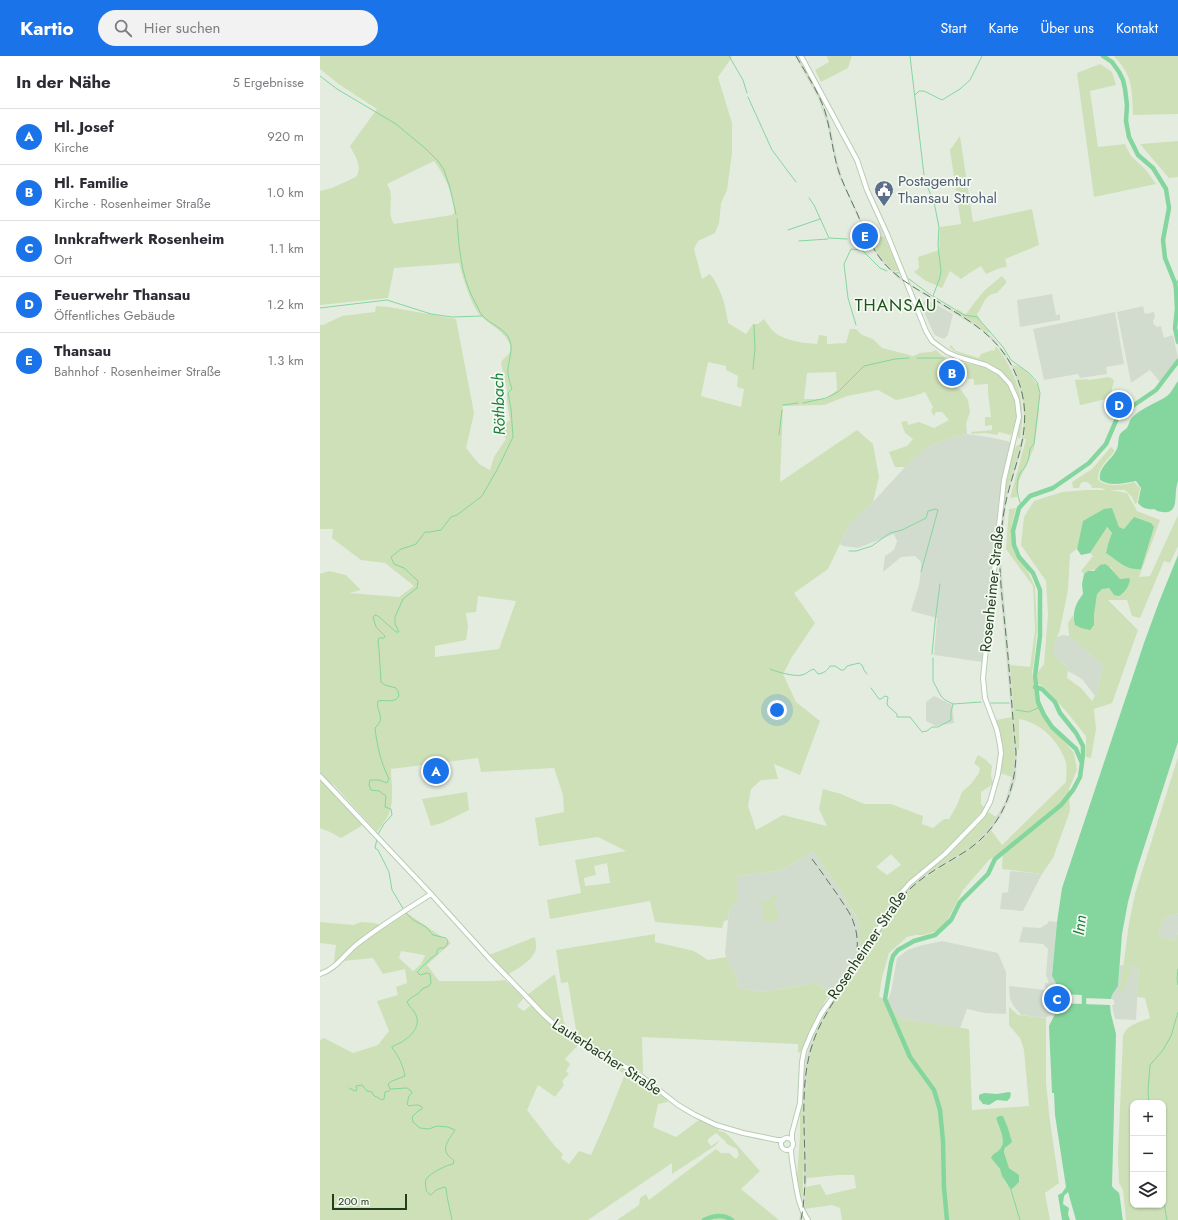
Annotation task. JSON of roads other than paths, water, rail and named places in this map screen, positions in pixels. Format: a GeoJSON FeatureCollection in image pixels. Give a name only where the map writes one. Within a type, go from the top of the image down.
{"type":"FeatureCollection","features":[{"type":"Feature","properties":{"kind":"main road","name":"Rosenheimer Straße"},"geometry":{"type":"LineString","coordinates":[[787,1139],[792,1133],[800,1103],[804,1051],[821,1014],[863,954],[901,893],[910,883],[945,854],[975,824],[987,809],[994,788],[1000,762],[1000,745],[997,730],[985,698],[983,678],[1004,480],[1018,424],[1019,411],[1013,389],[1000,373],[986,365],[958,357],[947,352],[932,341],[926,331],[868,192],[857,160],[801,56]]}},
{"type":"Feature","properties":{"kind":"main road","name":"Lauterbacher Straße"},"geometry":{"type":"LineString","coordinates":[[320,776],[485,954],[535,1006],[562,1030],[641,1076],[678,1105],[695,1116],[728,1129],[776,1140],[787,1139]]}},
{"type":"Feature","properties":{"kind":"main road"},"geometry":{"type":"LineString","coordinates":[[320,974],[334,966],[354,946],[431,894]]}},
{"type":"Feature","properties":{"kind":"main road"},"geometry":{"type":"LineString","coordinates":[[781,1145],[787,1139],[793,1145],[789,1149]]}},
{"type":"Feature","properties":{"kind":"main road"},"geometry":{"type":"LineString","coordinates":[[776,1140],[782,1148],[789,1149]]}},
{"type":"Feature","properties":{"kind":"main road"},"geometry":{"type":"LineString","coordinates":[[789,1149],[797,1196],[808,1220]]}},
{"type":"Feature","properties":{"kind":"water"},"geometry":{"type":"Polygon","coordinates":[[[1178,381],[1178,481],[1173,509],[1168,512],[1160,512],[1154,509],[1145,508],[1138,503],[1141,488],[1136,481],[1117,484],[1104,482],[1100,480],[1100,472],[1117,449],[1120,434],[1127,428],[1131,419],[1142,410],[1167,396],[1178,381]]]}},
{"type":"Feature","properties":{"kind":"water"},"geometry":{"type":"Polygon","coordinates":[[[1112,508],[1119,527],[1124,529],[1134,517],[1151,523],[1154,527],[1141,569],[1126,567],[1106,553],[1112,533],[1107,527],[1090,553],[1081,555],[1077,549],[1083,521],[1104,509],[1112,508]]]}},
{"type":"Feature","properties":{"kind":"water"},"geometry":{"type":"Polygon","coordinates":[[[1178,555],[1178,742],[1137,869],[1128,902],[1122,934],[1118,986],[1111,999],[1082,998],[1082,995],[1059,994],[1058,987],[1052,976],[1062,888],[1144,643],[1178,555]]]}},
{"type":"Feature","properties":{"kind":"water"},"geometry":{"type":"Polygon","coordinates":[[[1105,564],[1112,569],[1120,579],[1130,579],[1128,587],[1119,596],[1114,595],[1109,588],[1102,589],[1097,594],[1094,625],[1090,630],[1081,628],[1075,625],[1074,613],[1076,605],[1083,594],[1082,584],[1084,574],[1088,571],[1094,571],[1100,565],[1105,564]]]}},
{"type":"Feature","properties":{"kind":"water"},"geometry":{"type":"Polygon","coordinates":[[[1056,1003],[1110,1005],[1116,1034],[1112,1186],[1119,1193],[1123,1220],[1076,1220],[1068,1192],[1064,1196],[1063,1204],[1069,1208],[1068,1214],[1070,1220],[1062,1220],[1058,1195],[1062,1193],[1066,1187],[1055,1115],[1054,1093],[1052,1093],[1049,1026],[1056,1012],[1056,1003]]]}},
{"type":"Feature","properties":{"kind":"water"},"geometry":{"type":"Polygon","coordinates":[[[984,1093],[997,1094],[1011,1093],[1010,1098],[1007,1101],[997,1100],[989,1105],[983,1104],[979,1099],[979,1095],[984,1093]]]}},
{"type":"Feature","properties":{"kind":"water"},"geometry":{"type":"Polygon","coordinates":[[[1003,1116],[1012,1142],[1005,1148],[1004,1152],[1009,1168],[1019,1175],[1019,1182],[1011,1190],[1002,1176],[1000,1169],[991,1158],[1000,1149],[1003,1142],[1002,1134],[996,1118],[1003,1116]]]}},
{"type":"Feature","properties":{"kind":"waterway"},"geometry":{"type":"LineString","coordinates":[[729,56],[743,80],[747,93]]}},
{"type":"Feature","properties":{"kind":"waterway"},"geometry":{"type":"LineString","coordinates":[[910,56],[924,175]]}},
{"type":"Feature","properties":{"kind":"waterway"},"geometry":{"type":"LineString","coordinates":[[915,95],[919,91],[924,91],[942,100],[960,89],[970,80],[982,56]]}},
{"type":"Feature","properties":{"kind":"waterway"},"geometry":{"type":"LineString","coordinates":[[1103,56],[1112,62],[1123,80],[1127,105],[1126,121],[1129,137],[1138,155],[1153,168],[1166,189],[1169,208],[1163,240],[1165,258],[1176,289],[1177,309],[1175,328],[1178,342]]}},
{"type":"Feature","properties":{"kind":"waterway"},"geometry":{"type":"LineString","coordinates":[[320,76],[337,89],[396,124],[438,161],[444,170],[456,214]]}},
{"type":"Feature","properties":{"kind":"waterway"},"geometry":{"type":"LineString","coordinates":[[748,97],[772,150],[796,182]]}},
{"type":"Feature","properties":{"kind":"waterway"},"geometry":{"type":"LineString","coordinates":[[924,179],[934,202],[939,227],[938,246],[941,271],[933,296],[964,315],[977,317],[1003,347],[1011,360],[1029,373],[1037,382],[1040,393],[1034,444],[1030,449],[1028,462],[1020,473],[1017,481],[1021,505]]}},
{"type":"Feature","properties":{"kind":"waterway"},"geometry":{"type":"LineString","coordinates":[[809,198],[814,205],[829,238],[847,239]]}},
{"type":"Feature","properties":{"kind":"waterway","name":"Röthbach"},"geometry":{"type":"LineString","coordinates":[[378,834],[392,815],[391,809],[385,807],[386,796],[379,791],[371,790],[369,785],[370,780],[379,780],[387,783],[389,779],[378,748],[375,728],[380,721],[378,701],[392,701],[399,696],[396,688],[385,685],[381,682],[378,641],[379,638],[384,638],[385,636],[376,627],[373,617],[375,615],[378,616],[396,632],[399,632],[395,624],[395,617],[403,599],[417,588],[418,581],[404,568],[394,564],[391,557],[401,549],[416,544],[425,532],[441,530],[451,517],[457,515],[482,496],[513,437],[508,393],[512,389],[508,370],[511,352],[510,341],[505,333],[481,314],[471,294],[462,263],[457,219]]}},
{"type":"Feature","properties":{"kind":"waterway"},"geometry":{"type":"LineString","coordinates":[[788,230],[820,219]]}},
{"type":"Feature","properties":{"kind":"waterway"},"geometry":{"type":"LineString","coordinates":[[799,241],[828,239]]}},
{"type":"Feature","properties":{"kind":"waterway"},"geometry":{"type":"LineString","coordinates":[[856,325],[848,298],[844,264],[851,249],[862,250],[880,268],[887,271]]}},
{"type":"Feature","properties":{"kind":"waterway"},"geometry":{"type":"LineString","coordinates":[[909,279],[932,296]]}},
{"type":"Feature","properties":{"kind":"waterway"},"geometry":{"type":"LineString","coordinates":[[1176,287],[1178,280]]}},
{"type":"Feature","properties":{"kind":"waterway"},"geometry":{"type":"LineString","coordinates":[[320,308],[387,300],[431,314],[452,317],[482,316]]}},
{"type":"Feature","properties":{"kind":"waterway"},"geometry":{"type":"LineString","coordinates":[[753,369],[755,348],[754,325]]}},
{"type":"Feature","properties":{"kind":"waterway"},"geometry":{"type":"LineString","coordinates":[[803,403],[826,398],[838,392],[864,366],[895,359],[909,358]]}},
{"type":"Feature","properties":{"kind":"waterway"},"geometry":{"type":"LineString","coordinates":[[917,358],[943,358]]}},
{"type":"Feature","properties":{"kind":"waterway"},"geometry":{"type":"LineString","coordinates":[[947,1220],[940,1110],[934,1090],[910,1057],[885,999],[891,963],[893,956],[898,950],[914,941],[935,935],[951,920],[960,902],[988,874],[995,859],[1061,805],[1073,790],[1080,777],[1082,763],[1076,749],[1052,727],[1038,702],[1035,676],[1040,636],[1040,590],[1033,573],[1019,557],[1014,545],[1013,531],[1019,508],[1030,496],[1053,488],[1089,463],[1106,444],[1118,416],[1156,390],[1178,361]]}},
{"type":"Feature","properties":{"kind":"waterway"},"geometry":{"type":"LineString","coordinates":[[783,405],[798,403]]}},
{"type":"Feature","properties":{"kind":"waterway"},"geometry":{"type":"LineString","coordinates":[[779,435],[782,410]]}},
{"type":"Feature","properties":{"kind":"waterway"},"geometry":{"type":"LineString","coordinates":[[849,551],[856,551],[872,546],[890,533],[902,530],[926,518],[928,511],[936,509],[938,510],[921,572]]}},
{"type":"Feature","properties":{"kind":"waterway"},"geometry":{"type":"LineString","coordinates":[[932,654],[940,584]]}},
{"type":"Feature","properties":{"kind":"waterway"},"geometry":{"type":"LineString","coordinates":[[933,658],[933,681],[941,696],[945,700],[953,704],[981,702]]}},
{"type":"Feature","properties":{"kind":"waterway"},"geometry":{"type":"LineString","coordinates":[[770,669],[795,675],[804,674],[814,669],[818,674],[822,673],[830,666],[835,666],[841,670],[844,670],[847,666],[859,663],[862,665],[867,674]]}},
{"type":"Feature","properties":{"kind":"waterway"},"geometry":{"type":"LineString","coordinates":[[1035,687],[1042,689],[1055,702],[1060,713],[1076,733],[1083,746],[1082,762]]}},
{"type":"Feature","properties":{"kind":"waterway"},"geometry":{"type":"LineString","coordinates":[[871,688],[879,699],[885,696],[888,697],[888,706],[897,714],[897,717],[910,717],[922,732],[927,731],[932,727],[938,727],[951,720],[953,704]]}},
{"type":"Feature","properties":{"kind":"waterway"},"geometry":{"type":"LineString","coordinates":[[991,703],[1009,703]]}},
{"type":"Feature","properties":{"kind":"waterway"},"geometry":{"type":"LineString","coordinates":[[1016,710],[1029,712],[1040,707]]}},
{"type":"Feature","properties":{"kind":"waterway","name":"Röthbach"},"geometry":{"type":"LineString","coordinates":[[377,839],[375,848],[378,850],[389,872],[392,890],[404,910]]}},
{"type":"Feature","properties":{"kind":"waterway","name":"Röthbach"},"geometry":{"type":"LineString","coordinates":[[406,913],[413,920],[426,927],[433,935],[446,938],[448,941],[447,945],[444,948],[437,950],[437,954],[417,972],[420,975],[427,973],[430,974],[431,983],[407,1002],[416,1015],[417,1025],[409,1037],[403,1042],[392,1047],[397,1054],[405,1076],[388,1084],[390,1089],[407,1088],[411,1091],[412,1093],[409,1096],[407,1104],[409,1106],[417,1105],[422,1107],[422,1109],[412,1117],[413,1122],[420,1128],[429,1129],[437,1126],[448,1127],[455,1130],[446,1145],[447,1154],[454,1161],[453,1164],[432,1174],[427,1178],[425,1183],[426,1190],[431,1195],[436,1190],[444,1187],[446,1188],[452,1220]]}},
{"type":"Feature","properties":{"kind":"waterway"},"geometry":{"type":"LineString","coordinates":[[1178,969],[1178,985]]}},
{"type":"Feature","properties":{"kind":"waterway","name":"Inn"},"geometry":{"type":"LineString","coordinates":[[1084,993],[1084,1009]]}},
{"type":"Feature","properties":{"kind":"waterway"},"geometry":{"type":"LineString","coordinates":[[1149,1100],[1150,1065],[1163,1050],[1171,1036],[1178,1012]]}},
{"type":"Feature","properties":{"kind":"waterway"},"geometry":{"type":"LineString","coordinates":[[349,1088],[355,1091],[357,1090],[356,1086],[362,1085],[367,1091],[372,1092],[374,1096],[382,1100],[384,1099],[385,1092],[390,1090]]}},
{"type":"Feature","properties":{"kind":"waterway"},"geometry":{"type":"LineString","coordinates":[[1011,1190],[1020,1220]]}},
{"type":"Feature","properties":{"kind":"waterway"},"geometry":{"type":"LineString","coordinates":[[1165,1208],[1167,1220]]}},
{"type":"Feature","properties":{"kind":"waterway"},"geometry":{"type":"LineString","coordinates":[[704,1220],[718,1216],[732,1220]]}},
{"type":"Feature","properties":{"kind":"railway"},"geometry":{"type":"LineString","coordinates":[[796,56],[815,88],[824,108],[839,172],[865,232],[875,250],[883,262],[898,276],[971,322],[996,343],[1006,356],[1021,389],[1025,418],[1022,444],[1004,509],[1000,548],[1000,570],[1016,752],[1013,781],[1004,808],[988,832],[966,851],[921,880],[901,899],[824,1018],[813,1042],[807,1066],[804,1091],[805,1169],[801,1220]]}},
{"type":"Feature","properties":{"kind":"railway"},"geometry":{"type":"LineString","coordinates":[[812,859],[837,894],[853,920],[857,935],[856,958],[853,969]]}},
{"type":"Feature","properties":{"kind":"place","name":"Postagentur Thansau Strohal"},"geometry":{"type":"Point","coordinates":[884,207]}},
{"type":"Feature","properties":{"kind":"place","name":"Thansau"},"geometry":{"type":"Point","coordinates":[865,236]}},
{"type":"Feature","properties":{"kind":"place","name":"Hl. Familie"},"geometry":{"type":"Point","coordinates":[952,373]}},
{"type":"Feature","properties":{"kind":"place","name":"Feuerwehr Thansau"},"geometry":{"type":"Point","coordinates":[1119,405]}},
{"type":"Feature","properties":{"kind":"place","name":"Hl. Josef"},"geometry":{"type":"Point","coordinates":[436,771]}},
{"type":"Feature","properties":{"kind":"place","name":"Innkraftwerk Rosenheim"},"geometry":{"type":"Point","coordinates":[1057,999]}},
{"type":"Feature","properties":{"kind":"district","name":"THANSAU"},"geometry":{"type":"Point","coordinates":[896,305]}}]}
